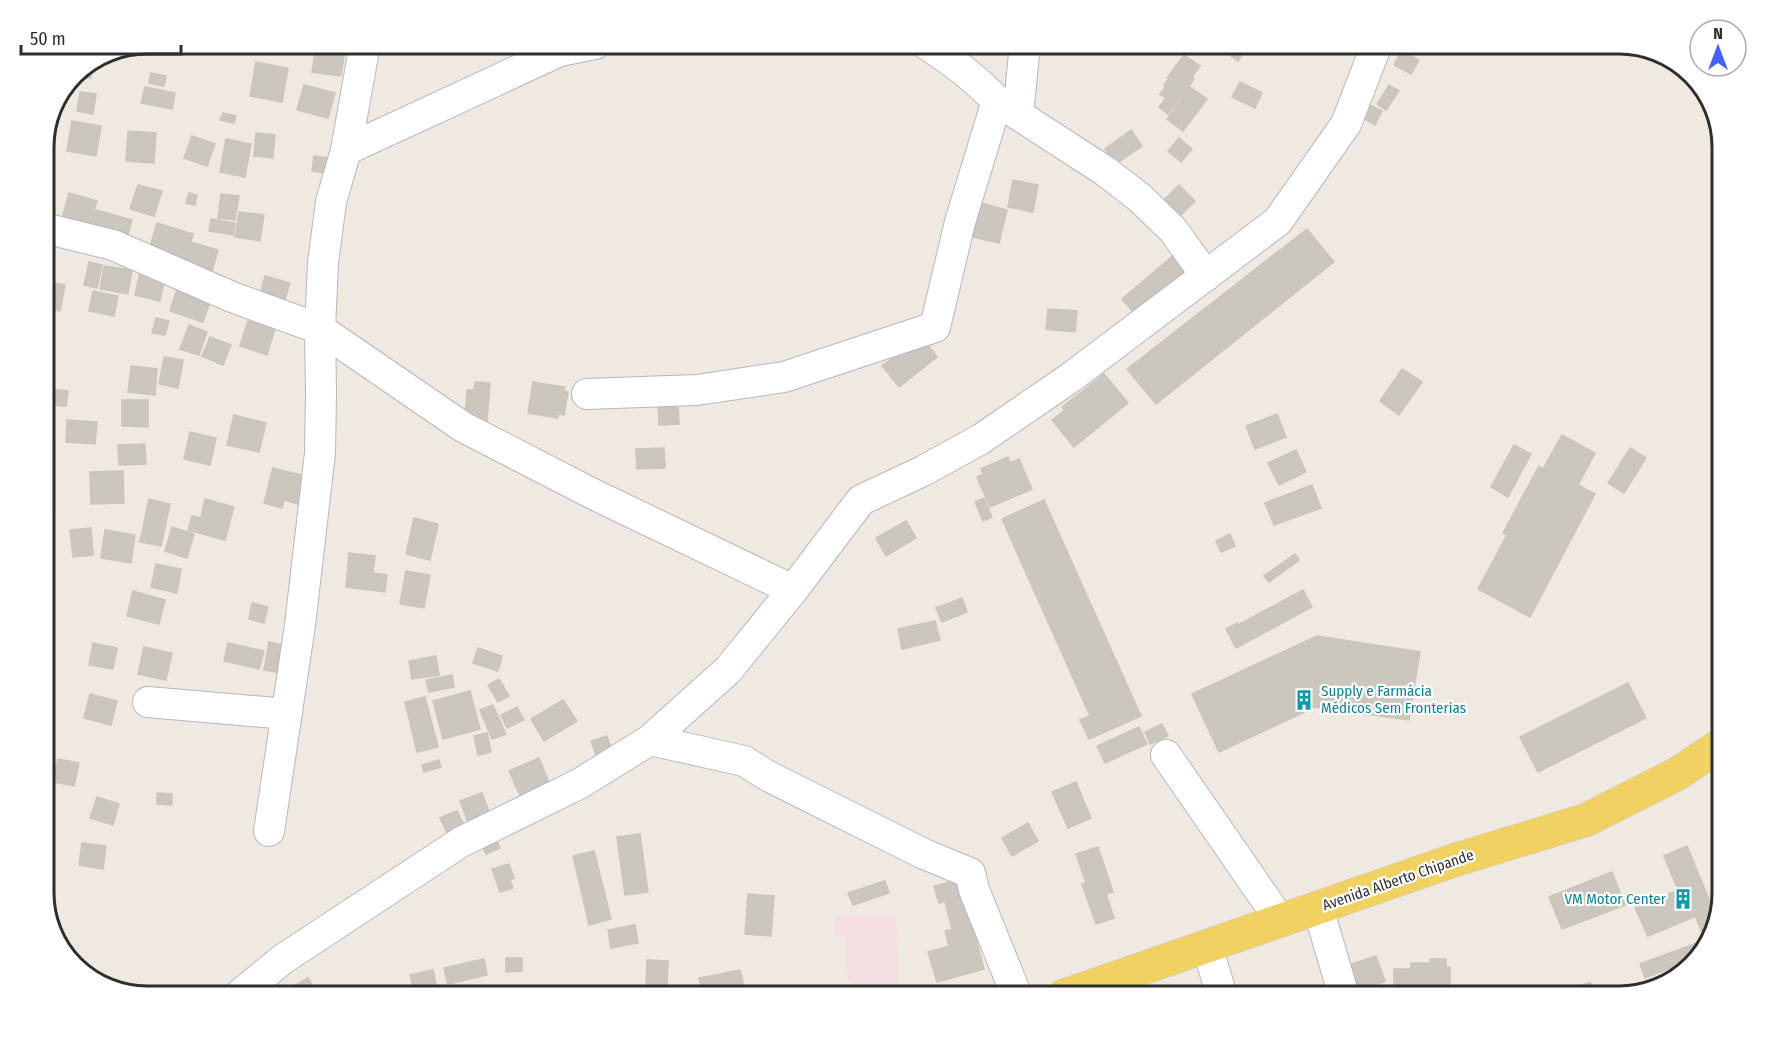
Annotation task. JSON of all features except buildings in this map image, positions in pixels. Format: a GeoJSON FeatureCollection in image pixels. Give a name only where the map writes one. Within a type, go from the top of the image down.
{"type":"FeatureCollection","features":[{"type":"Feature","properties":{"kind":"main road","name":"Avenida Alberto Chipande"},"geometry":{"type":"LineString","coordinates":[[1093,986],[1455,860],[1586,820],[1677,774],[1712,751]]}},
{"type":"Feature","properties":{"kind":"street"},"geometry":{"type":"LineString","coordinates":[[269,831],[300,625],[320,453],[320,329],[331,202],[346,150],[363,54]]}},
{"type":"Feature","properties":{"kind":"street"},"geometry":{"type":"LineString","coordinates":[[346,150],[554,54]]}},
{"type":"Feature","properties":{"kind":"street"},"geometry":{"type":"LineString","coordinates":[[943,54],[1007,108],[1105,171],[1140,198],[1173,230],[1206,276]]}},
{"type":"Feature","properties":{"kind":"street"},"geometry":{"type":"LineString","coordinates":[[587,394],[697,390],[784,377],[935,327],[960,222],[1007,108],[1022,54]]}},
{"type":"Feature","properties":{"kind":"street"},"geometry":{"type":"LineString","coordinates":[[250,986],[284,959],[461,842],[579,784],[650,740],[728,670],[861,501],[981,439],[1070,378],[1278,221],[1346,124],[1373,54]]}},
{"type":"Feature","properties":{"kind":"street"},"geometry":{"type":"LineString","coordinates":[[54,230],[112,245],[232,297],[320,329],[463,427],[595,495],[793,590]]}},
{"type":"Feature","properties":{"kind":"street"},"geometry":{"type":"LineString","coordinates":[[148,702],[287,714]]}},
{"type":"Feature","properties":{"kind":"street"},"geometry":{"type":"LineString","coordinates":[[650,740],[744,761],[768,776],[924,854],[970,873],[974,890],[1013,986]]}},
{"type":"Feature","properties":{"kind":"street"},"geometry":{"type":"LineString","coordinates":[[1166,755],[1280,920]]}},
{"type":"Feature","properties":{"kind":"street"},"geometry":{"type":"LineString","coordinates":[[1318,908],[1341,986]]}},
{"type":"Feature","properties":{"kind":"street"},"geometry":{"type":"LineString","coordinates":[[1207,946],[1219,986]]}},
{"type":"Feature","properties":{"kind":"shaded area"},"geometry":{"type":"Polygon","coordinates":[[[896,914],[899,986],[854,986],[847,977],[845,936],[835,936],[834,917],[896,914]]]}},
{"type":"Feature","properties":{"kind":"place","name":"Supply e Farmácia Médicos Sem Fronterias"},"geometry":{"type":"Point","coordinates":[1304,700]}},
{"type":"Feature","properties":{"kind":"place","name":"VM Motor Center"},"geometry":{"type":"Point","coordinates":[1683,899]}}]}
